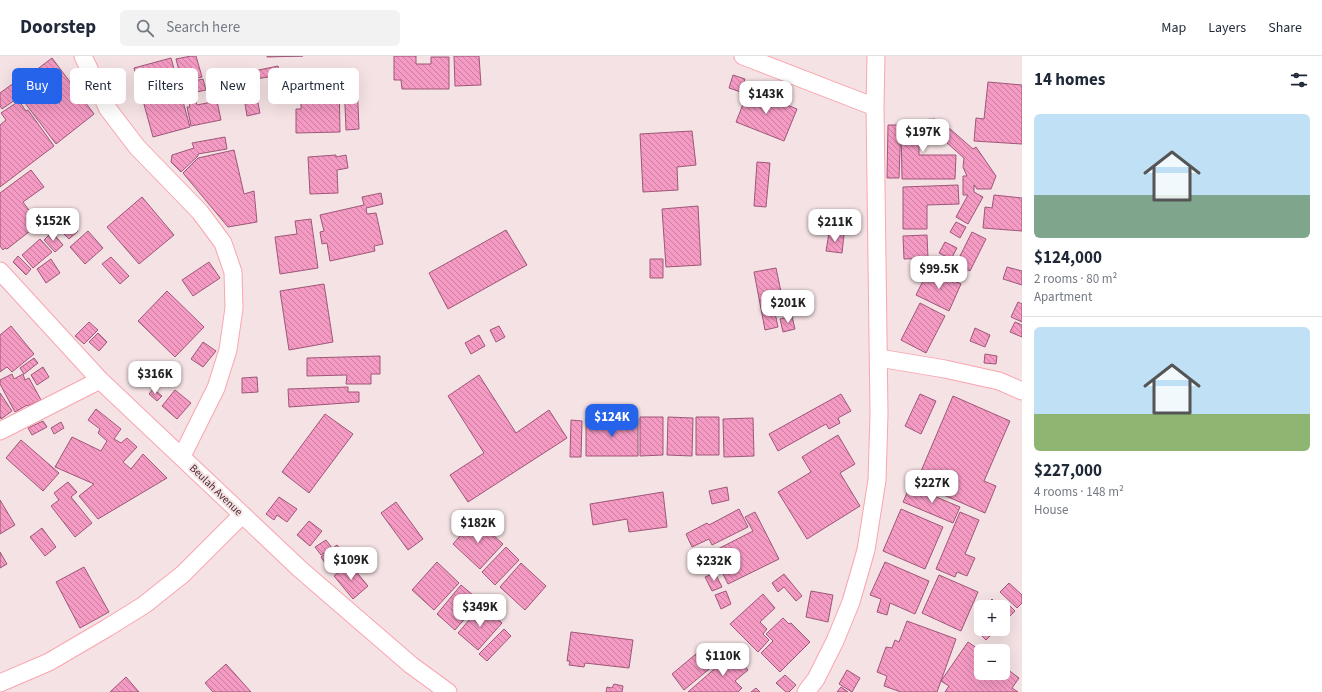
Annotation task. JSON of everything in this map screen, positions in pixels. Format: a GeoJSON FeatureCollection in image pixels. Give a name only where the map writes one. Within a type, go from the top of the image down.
{"type":"FeatureCollection","features":[{"type":"Feature","properties":{"kind":"street"},"geometry":{"type":"LineString","coordinates":[[83,56],[108,109],[137,147],[200,212],[223,243],[233,272],[234,308],[228,350],[216,388],[182,456]]}},
{"type":"Feature","properties":{"kind":"street"},"geometry":{"type":"LineString","coordinates":[[743,56],[875,107]]}},
{"type":"Feature","properties":{"kind":"street"},"geometry":{"type":"LineString","coordinates":[[806,692],[816,679],[835,641],[851,602],[866,550],[877,480],[879,358],[875,107],[876,56]]}},
{"type":"Feature","properties":{"kind":"street","name":"Beulah Avenue"},"geometry":{"type":"LineString","coordinates":[[0,271],[100,380],[182,456],[242,515],[359,621],[411,665],[448,692]]}},
{"type":"Feature","properties":{"kind":"street"},"geometry":{"type":"LineString","coordinates":[[879,358],[945,368],[998,381],[1022,391]]}},
{"type":"Feature","properties":{"kind":"street"},"geometry":{"type":"LineString","coordinates":[[0,431],[100,380]]}},
{"type":"Feature","properties":{"kind":"street"},"geometry":{"type":"LineString","coordinates":[[0,683],[49,662],[144,605],[183,574],[242,515]]}},
{"type":"Feature","properties":{"kind":"building"},"geometry":{"type":"Polygon","coordinates":[[[196,56],[202,77],[198,78],[198,68],[178,68],[176,59],[196,56]]]}},
{"type":"Feature","properties":{"kind":"building"},"geometry":{"type":"Polygon","coordinates":[[[267,56],[303,56],[267,57],[267,56]]]}},
{"type":"Feature","properties":{"kind":"building"},"geometry":{"type":"Polygon","coordinates":[[[394,56],[416,56],[416,64],[431,64],[431,57],[449,57],[449,89],[402,89],[401,80],[394,80],[394,56]]]}},
{"type":"Feature","properties":{"kind":"building"},"geometry":{"type":"Polygon","coordinates":[[[454,56],[479,56],[481,85],[455,86],[454,56]]]}},
{"type":"Feature","properties":{"kind":"building"},"geometry":{"type":"Polygon","coordinates":[[[52,58],[60,68],[39,68],[52,58]]]}},
{"type":"Feature","properties":{"kind":"building"},"geometry":{"type":"Polygon","coordinates":[[[171,58],[174,68],[134,68],[171,58]]]}},
{"type":"Feature","properties":{"kind":"building"},"geometry":{"type":"Polygon","coordinates":[[[278,66],[278,68],[268,68],[278,66]]]}},
{"type":"Feature","properties":{"kind":"building"},"geometry":{"type":"Polygon","coordinates":[[[268,68],[268,77],[260,78],[260,70],[268,68]]]}},
{"type":"Feature","properties":{"kind":"building"},"geometry":{"type":"Polygon","coordinates":[[[62,71],[70,82],[70,104],[86,104],[94,114],[56,144],[26,104],[62,104],[62,71]]]}},
{"type":"Feature","properties":{"kind":"building"},"geometry":{"type":"Polygon","coordinates":[[[733,75],[745,79],[741,92],[729,88],[733,75]]]}},
{"type":"Feature","properties":{"kind":"building"},"geometry":{"type":"Polygon","coordinates":[[[203,79],[206,90],[198,92],[198,80],[203,79]]]}},
{"type":"Feature","properties":{"kind":"building"},"geometry":{"type":"Polygon","coordinates":[[[988,82],[1022,85],[1022,144],[974,141],[976,118],[984,119],[988,82]]]}},
{"type":"Feature","properties":{"kind":"building"},"geometry":{"type":"Polygon","coordinates":[[[12,84],[12,102],[2,109],[0,106],[0,93],[12,84]]]}},
{"type":"Feature","properties":{"kind":"building"},"geometry":{"type":"Polygon","coordinates":[[[749,89],[797,109],[784,141],[736,122],[749,89]]]}},
{"type":"Feature","properties":{"kind":"building"},"geometry":{"type":"Polygon","coordinates":[[[14,104],[21,104],[26,111],[28,110],[54,146],[0,187],[0,125],[6,120],[1,113],[14,104]]]}},
{"type":"Feature","properties":{"kind":"building"},"geometry":{"type":"Polygon","coordinates":[[[144,104],[184,104],[190,127],[153,137],[144,104]]]}},
{"type":"Feature","properties":{"kind":"building"},"geometry":{"type":"Polygon","coordinates":[[[189,104],[218,104],[221,120],[191,126],[187,107],[190,107],[189,104]]]}},
{"type":"Feature","properties":{"kind":"building"},"geometry":{"type":"Polygon","coordinates":[[[245,104],[258,104],[260,113],[247,116],[245,104]]]}},
{"type":"Feature","properties":{"kind":"building"},"geometry":{"type":"Polygon","coordinates":[[[301,104],[339,104],[340,132],[296,133],[296,109],[301,109],[301,104]]]}},
{"type":"Feature","properties":{"kind":"building"},"geometry":{"type":"Polygon","coordinates":[[[345,104],[358,104],[359,129],[346,130],[345,104]]]}},
{"type":"Feature","properties":{"kind":"building"},"geometry":{"type":"Polygon","coordinates":[[[935,119],[935,135],[930,136],[930,144],[919,145],[919,155],[956,155],[955,179],[902,179],[901,121],[935,119]]]}},
{"type":"Feature","properties":{"kind":"building"},"geometry":{"type":"Polygon","coordinates":[[[941,121],[973,149],[976,147],[996,176],[991,189],[977,189],[974,185],[974,192],[983,197],[968,224],[956,217],[968,195],[963,195],[963,176],[967,176],[963,167],[964,158],[937,134],[937,126],[941,121]]]}},
{"type":"Feature","properties":{"kind":"building"},"geometry":{"type":"Polygon","coordinates":[[[888,125],[901,125],[899,178],[887,178],[888,125]]]}},
{"type":"Feature","properties":{"kind":"building"},"geometry":{"type":"Polygon","coordinates":[[[692,131],[696,165],[677,167],[678,190],[643,192],[640,134],[692,131]]]}},
{"type":"Feature","properties":{"kind":"building"},"geometry":{"type":"Polygon","coordinates":[[[225,137],[227,149],[198,154],[198,156],[181,172],[171,162],[172,155],[194,148],[192,143],[225,137]]]}},
{"type":"Feature","properties":{"kind":"building"},"geometry":{"type":"Polygon","coordinates":[[[234,150],[244,194],[254,191],[257,222],[228,227],[183,173],[198,158],[234,150]]]}},
{"type":"Feature","properties":{"kind":"building"},"geometry":{"type":"Polygon","coordinates":[[[336,155],[336,157],[346,155],[348,168],[337,170],[338,193],[310,194],[308,157],[336,155]]]}},
{"type":"Feature","properties":{"kind":"building"},"geometry":{"type":"Polygon","coordinates":[[[757,162],[770,163],[766,207],[754,206],[757,162]]]}},
{"type":"Feature","properties":{"kind":"building"},"geometry":{"type":"Polygon","coordinates":[[[31,170],[44,187],[23,202],[39,224],[7,249],[5,248],[3,250],[0,246],[0,193],[31,170]]]}},
{"type":"Feature","properties":{"kind":"building"},"geometry":{"type":"Polygon","coordinates":[[[958,185],[959,204],[927,205],[927,229],[903,229],[903,187],[958,185]]]}},
{"type":"Feature","properties":{"kind":"building"},"geometry":{"type":"Polygon","coordinates":[[[381,193],[383,204],[366,208],[367,214],[376,213],[383,244],[374,246],[375,251],[330,261],[327,243],[322,244],[320,232],[324,231],[320,215],[364,205],[362,197],[381,193]]]}},
{"type":"Feature","properties":{"kind":"building"},"geometry":{"type":"Polygon","coordinates":[[[994,195],[1022,198],[1022,231],[983,228],[985,207],[992,208],[994,195]]]}},
{"type":"Feature","properties":{"kind":"building"},"geometry":{"type":"Polygon","coordinates":[[[142,197],[174,235],[139,264],[107,227],[142,197]]]}},
{"type":"Feature","properties":{"kind":"building"},"geometry":{"type":"Polygon","coordinates":[[[698,206],[701,265],[666,267],[662,209],[698,206]]]}},
{"type":"Feature","properties":{"kind":"building"},"geometry":{"type":"Polygon","coordinates":[[[66,217],[78,231],[69,239],[56,226],[66,217]]]}},
{"type":"Feature","properties":{"kind":"building"},"geometry":{"type":"Polygon","coordinates":[[[311,219],[318,268],[280,274],[275,237],[297,234],[295,221],[311,219]]]}},
{"type":"Feature","properties":{"kind":"building"},"geometry":{"type":"Polygon","coordinates":[[[956,222],[966,227],[960,238],[950,232],[956,222]]]}},
{"type":"Feature","properties":{"kind":"building"},"geometry":{"type":"Polygon","coordinates":[[[506,230],[527,265],[448,309],[429,273],[506,230]]]}},
{"type":"Feature","properties":{"kind":"building"},"geometry":{"type":"Polygon","coordinates":[[[88,231],[103,248],[85,264],[70,247],[88,231]]]}},
{"type":"Feature","properties":{"kind":"building"},"geometry":{"type":"Polygon","coordinates":[[[52,232],[63,245],[55,252],[44,240],[52,232]]]}},
{"type":"Feature","properties":{"kind":"building"},"geometry":{"type":"Polygon","coordinates":[[[972,232],[986,239],[970,271],[956,264],[972,232]]]}},
{"type":"Feature","properties":{"kind":"building"},"geometry":{"type":"Polygon","coordinates":[[[829,233],[844,235],[842,253],[826,251],[829,233]]]}},
{"type":"Feature","properties":{"kind":"building"},"geometry":{"type":"Polygon","coordinates":[[[927,235],[928,258],[904,259],[903,236],[927,235]]]}},
{"type":"Feature","properties":{"kind":"building"},"geometry":{"type":"Polygon","coordinates":[[[40,239],[52,252],[33,268],[22,255],[40,239]]]}},
{"type":"Feature","properties":{"kind":"building"},"geometry":{"type":"Polygon","coordinates":[[[945,242],[957,248],[951,259],[939,253],[945,242]]]}},
{"type":"Feature","properties":{"kind":"building"},"geometry":{"type":"Polygon","coordinates":[[[18,256],[31,269],[26,275],[13,262],[18,256]]]}},
{"type":"Feature","properties":{"kind":"building"},"geometry":{"type":"Polygon","coordinates":[[[111,257],[129,276],[120,284],[102,264],[111,257]]]}},
{"type":"Feature","properties":{"kind":"building"},"geometry":{"type":"Polygon","coordinates":[[[51,259],[60,273],[46,283],[37,269],[51,259]]]}},
{"type":"Feature","properties":{"kind":"building"},"geometry":{"type":"Polygon","coordinates":[[[650,259],[663,259],[663,278],[650,278],[650,259]]]}},
{"type":"Feature","properties":{"kind":"building"},"geometry":{"type":"Polygon","coordinates":[[[209,262],[220,278],[193,296],[182,280],[209,262]]]}},
{"type":"Feature","properties":{"kind":"building"},"geometry":{"type":"Polygon","coordinates":[[[1007,267],[1022,271],[1022,285],[1003,279],[1007,267]]]}},
{"type":"Feature","properties":{"kind":"building"},"geometry":{"type":"Polygon","coordinates":[[[776,268],[785,311],[775,313],[778,327],[765,330],[754,272],[776,268]]]}},
{"type":"Feature","properties":{"kind":"building"},"geometry":{"type":"Polygon","coordinates":[[[929,269],[961,284],[949,311],[916,295],[929,269]]]}},
{"type":"Feature","properties":{"kind":"building"},"geometry":{"type":"Polygon","coordinates":[[[324,284],[333,342],[289,350],[280,291],[324,284]]]}},
{"type":"Feature","properties":{"kind":"building"},"geometry":{"type":"Polygon","coordinates":[[[167,291],[204,327],[175,357],[138,321],[167,291]]]}},
{"type":"Feature","properties":{"kind":"building"},"geometry":{"type":"Polygon","coordinates":[[[1018,302],[1022,304],[1022,322],[1011,317],[1018,302]]]}},
{"type":"Feature","properties":{"kind":"building"},"geometry":{"type":"Polygon","coordinates":[[[920,303],[945,316],[926,353],[901,340],[920,303]]]}},
{"type":"Feature","properties":{"kind":"building"},"geometry":{"type":"Polygon","coordinates":[[[792,316],[795,329],[783,332],[780,319],[792,316]]]}},
{"type":"Feature","properties":{"kind":"building"},"geometry":{"type":"Polygon","coordinates":[[[89,322],[98,330],[84,344],[75,336],[89,322]]]}},
{"type":"Feature","properties":{"kind":"building"},"geometry":{"type":"Polygon","coordinates":[[[1015,322],[1022,325],[1022,337],[1010,332],[1015,322]]]}},
{"type":"Feature","properties":{"kind":"building"},"geometry":{"type":"Polygon","coordinates":[[[11,326],[34,354],[12,372],[7,367],[0,372],[0,335],[11,326]]]}},
{"type":"Feature","properties":{"kind":"building"},"geometry":{"type":"Polygon","coordinates":[[[499,326],[505,337],[496,342],[490,330],[499,326]]]}},
{"type":"Feature","properties":{"kind":"building"},"geometry":{"type":"Polygon","coordinates":[[[975,328],[990,335],[985,347],[970,341],[975,328]]]}},
{"type":"Feature","properties":{"kind":"building"},"geometry":{"type":"Polygon","coordinates":[[[98,333],[107,342],[99,351],[89,342],[98,333]]]}},
{"type":"Feature","properties":{"kind":"building"},"geometry":{"type":"Polygon","coordinates":[[[479,335],[485,346],[471,354],[465,343],[479,335]]]}},
{"type":"Feature","properties":{"kind":"building"},"geometry":{"type":"Polygon","coordinates":[[[203,342],[216,351],[203,367],[191,359],[203,342]]]}},
{"type":"Feature","properties":{"kind":"building"},"geometry":{"type":"Polygon","coordinates":[[[985,354],[997,356],[996,364],[984,363],[985,354]]]}},
{"type":"Feature","properties":{"kind":"building"},"geometry":{"type":"Polygon","coordinates":[[[380,356],[380,374],[371,374],[371,384],[346,384],[347,375],[307,376],[307,358],[380,356]]]}},
{"type":"Feature","properties":{"kind":"building"},"geometry":{"type":"Polygon","coordinates":[[[34,358],[38,363],[24,374],[20,368],[34,358]]]}},
{"type":"Feature","properties":{"kind":"building"},"geometry":{"type":"Polygon","coordinates":[[[43,367],[49,377],[37,385],[31,375],[43,367]]]}},
{"type":"Feature","properties":{"kind":"building"},"geometry":{"type":"Polygon","coordinates":[[[12,374],[14,379],[23,374],[25,380],[29,378],[41,400],[27,405],[15,412],[0,384],[0,380],[12,374]]]}},
{"type":"Feature","properties":{"kind":"building"},"geometry":{"type":"Polygon","coordinates":[[[146,375],[154,382],[150,387],[142,379],[146,375]]]}},
{"type":"Feature","properties":{"kind":"building"},"geometry":{"type":"Polygon","coordinates":[[[169,375],[175,378],[169,387],[164,383],[169,375]]]}},
{"type":"Feature","properties":{"kind":"building"},"geometry":{"type":"Polygon","coordinates":[[[479,375],[516,433],[549,410],[567,438],[468,502],[450,475],[484,453],[448,396],[479,375]]]}},
{"type":"Feature","properties":{"kind":"building"},"geometry":{"type":"Polygon","coordinates":[[[257,377],[258,392],[242,393],[242,378],[257,377]]]}},
{"type":"Feature","properties":{"kind":"building"},"geometry":{"type":"Polygon","coordinates":[[[348,387],[348,392],[359,392],[359,402],[289,407],[288,389],[348,387]]]}},
{"type":"Feature","properties":{"kind":"building"},"geometry":{"type":"Polygon","coordinates":[[[153,389],[162,396],[157,401],[149,394],[153,389]]]}},
{"type":"Feature","properties":{"kind":"building"},"geometry":{"type":"Polygon","coordinates":[[[175,390],[191,403],[177,419],[162,406],[175,390]]]}},
{"type":"Feature","properties":{"kind":"building"},"geometry":{"type":"Polygon","coordinates":[[[0,393],[12,411],[1,419],[0,416],[0,393]]]}},
{"type":"Feature","properties":{"kind":"building"},"geometry":{"type":"Polygon","coordinates":[[[841,394],[851,411],[838,418],[840,423],[829,429],[826,424],[778,451],[769,434],[841,394]]]}},
{"type":"Feature","properties":{"kind":"building"},"geometry":{"type":"Polygon","coordinates":[[[920,394],[936,401],[921,434],[905,426],[920,394]]]}},
{"type":"Feature","properties":{"kind":"building"},"geometry":{"type":"Polygon","coordinates":[[[953,396],[1010,421],[984,481],[996,486],[985,513],[916,483],[953,396]]]}},
{"type":"Feature","properties":{"kind":"building"},"geometry":{"type":"Polygon","coordinates":[[[96,409],[121,429],[114,439],[121,443],[127,438],[137,447],[123,462],[131,469],[143,454],[167,478],[98,519],[79,496],[94,484],[55,467],[72,437],[101,451],[107,441],[98,433],[100,429],[88,420],[96,409]]]}},
{"type":"Feature","properties":{"kind":"building"},"geometry":{"type":"Polygon","coordinates":[[[325,414],[353,434],[309,493],[282,472],[325,414]]]}},
{"type":"Feature","properties":{"kind":"building"},"geometry":{"type":"Polygon","coordinates":[[[640,417],[663,417],[663,455],[640,456],[640,417]]]}},
{"type":"Feature","properties":{"kind":"building"},"geometry":{"type":"Polygon","coordinates":[[[668,417],[693,418],[692,456],[667,455],[668,417]]]}},
{"type":"Feature","properties":{"kind":"building"},"geometry":{"type":"Polygon","coordinates":[[[696,417],[719,417],[719,455],[696,455],[696,417]]]}},
{"type":"Feature","properties":{"kind":"building"},"geometry":{"type":"Polygon","coordinates":[[[753,418],[754,456],[724,457],[723,419],[753,418]]]}},
{"type":"Feature","properties":{"kind":"building"},"geometry":{"type":"Polygon","coordinates":[[[586,419],[638,419],[638,456],[586,456],[586,419]]]}},
{"type":"Feature","properties":{"kind":"building"},"geometry":{"type":"Polygon","coordinates":[[[571,420],[582,421],[581,457],[570,457],[571,420]]]}},
{"type":"Feature","properties":{"kind":"building"},"geometry":{"type":"Polygon","coordinates":[[[43,421],[47,427],[32,435],[28,428],[43,421]]]}},
{"type":"Feature","properties":{"kind":"building"},"geometry":{"type":"Polygon","coordinates":[[[61,422],[64,428],[54,434],[51,428],[61,422]]]}},
{"type":"Feature","properties":{"kind":"building"},"geometry":{"type":"Polygon","coordinates":[[[838,435],[855,464],[840,473],[860,506],[807,539],[778,492],[811,472],[802,457],[838,435]]]}},
{"type":"Feature","properties":{"kind":"building"},"geometry":{"type":"Polygon","coordinates":[[[21,440],[59,473],[43,491],[6,458],[21,440]]]}},
{"type":"Feature","properties":{"kind":"building"},"geometry":{"type":"Polygon","coordinates":[[[68,482],[77,492],[71,497],[92,523],[75,537],[51,506],[59,500],[54,493],[68,482]]]}},
{"type":"Feature","properties":{"kind":"building"},"geometry":{"type":"Polygon","coordinates":[[[910,486],[960,507],[953,523],[903,502],[910,486]]]}},
{"type":"Feature","properties":{"kind":"building"},"geometry":{"type":"Polygon","coordinates":[[[727,487],[729,500],[712,504],[709,491],[727,487]]]}},
{"type":"Feature","properties":{"kind":"building"},"geometry":{"type":"Polygon","coordinates":[[[663,492],[667,527],[629,532],[627,519],[593,525],[590,504],[663,492]]]}},
{"type":"Feature","properties":{"kind":"building"},"geometry":{"type":"Polygon","coordinates":[[[279,497],[297,509],[287,522],[277,515],[274,520],[266,514],[279,497]]]}},
{"type":"Feature","properties":{"kind":"building"},"geometry":{"type":"Polygon","coordinates":[[[0,500],[15,525],[0,534],[0,500]]]}},
{"type":"Feature","properties":{"kind":"building"},"geometry":{"type":"Polygon","coordinates":[[[396,502],[423,539],[408,550],[381,513],[396,502]]]}},
{"type":"Feature","properties":{"kind":"building"},"geometry":{"type":"Polygon","coordinates":[[[739,509],[748,527],[712,545],[709,539],[692,547],[686,534],[707,523],[709,525],[739,509]]]}},
{"type":"Feature","properties":{"kind":"building"},"geometry":{"type":"Polygon","coordinates":[[[901,509],[943,527],[925,569],[883,551],[901,509]]]}},
{"type":"Feature","properties":{"kind":"building"},"geometry":{"type":"Polygon","coordinates":[[[755,512],[779,559],[728,584],[712,552],[753,531],[745,517],[755,512]]]}},
{"type":"Feature","properties":{"kind":"building"},"geometry":{"type":"Polygon","coordinates":[[[960,512],[979,520],[965,554],[975,558],[967,576],[957,572],[955,577],[936,569],[960,512]]]}},
{"type":"Feature","properties":{"kind":"building"},"geometry":{"type":"Polygon","coordinates":[[[475,519],[503,544],[480,569],[453,544],[475,519]]]}},
{"type":"Feature","properties":{"kind":"building"},"geometry":{"type":"Polygon","coordinates":[[[309,521],[322,531],[310,546],[297,535],[309,521]]]}},
{"type":"Feature","properties":{"kind":"building"},"geometry":{"type":"Polygon","coordinates":[[[42,528],[56,547],[45,556],[30,537],[42,528]]]}},
{"type":"Feature","properties":{"kind":"building"},"geometry":{"type":"Polygon","coordinates":[[[326,540],[332,548],[321,555],[315,547],[326,540]]]}},
{"type":"Feature","properties":{"kind":"building"},"geometry":{"type":"Polygon","coordinates":[[[337,545],[349,561],[332,573],[321,557],[337,545]]]}},
{"type":"Feature","properties":{"kind":"building"},"geometry":{"type":"Polygon","coordinates":[[[506,547],[519,560],[495,585],[482,572],[506,547]]]}},
{"type":"Feature","properties":{"kind":"building"},"geometry":{"type":"Polygon","coordinates":[[[0,552],[7,564],[0,568],[0,552]]]}},
{"type":"Feature","properties":{"kind":"building"},"geometry":{"type":"Polygon","coordinates":[[[437,562],[459,583],[434,610],[412,590],[437,562]]]}},
{"type":"Feature","properties":{"kind":"building"},"geometry":{"type":"Polygon","coordinates":[[[885,562],[929,581],[915,614],[890,603],[887,615],[877,612],[881,599],[870,595],[885,562]]]}},
{"type":"Feature","properties":{"kind":"building"},"geometry":{"type":"Polygon","coordinates":[[[349,563],[368,586],[353,599],[334,576],[349,563]]]}},
{"type":"Feature","properties":{"kind":"building"},"geometry":{"type":"Polygon","coordinates":[[[521,563],[546,586],[525,610],[500,587],[521,563]]]}},
{"type":"Feature","properties":{"kind":"building"},"geometry":{"type":"Polygon","coordinates":[[[84,567],[109,612],[80,628],[56,582],[84,567]]]}},
{"type":"Feature","properties":{"kind":"building"},"geometry":{"type":"Polygon","coordinates":[[[715,573],[722,587],[712,591],[705,577],[715,573]]]}},
{"type":"Feature","properties":{"kind":"building"},"geometry":{"type":"Polygon","coordinates":[[[784,574],[802,596],[796,601],[784,587],[778,592],[772,583],[784,574]]]}},
{"type":"Feature","properties":{"kind":"building"},"geometry":{"type":"Polygon","coordinates":[[[939,575],[978,592],[961,631],[922,613],[939,575]]]}},
{"type":"Feature","properties":{"kind":"building"},"geometry":{"type":"Polygon","coordinates":[[[1009,583],[1022,595],[1022,603],[1017,608],[1000,592],[1009,583]]]}},
{"type":"Feature","properties":{"kind":"building"},"geometry":{"type":"Polygon","coordinates":[[[461,585],[480,601],[455,630],[437,614],[461,585]]]}},
{"type":"Feature","properties":{"kind":"building"},"geometry":{"type":"Polygon","coordinates":[[[726,591],[731,604],[721,609],[715,595],[726,591]]]}},
{"type":"Feature","properties":{"kind":"building"},"geometry":{"type":"Polygon","coordinates":[[[811,591],[833,595],[828,622],[806,617],[811,591]]]}},
{"type":"Feature","properties":{"kind":"building"},"geometry":{"type":"Polygon","coordinates":[[[763,594],[775,608],[760,622],[767,629],[763,634],[769,640],[758,652],[730,624],[763,594]]]}},
{"type":"Feature","properties":{"kind":"building"},"geometry":{"type":"Polygon","coordinates":[[[482,605],[502,623],[478,650],[458,633],[482,605]]]}},
{"type":"Feature","properties":{"kind":"building"},"geometry":{"type":"Polygon","coordinates":[[[1010,606],[1015,611],[1010,616],[1010,606]]]}},
{"type":"Feature","properties":{"kind":"building"},"geometry":{"type":"Polygon","coordinates":[[[783,618],[789,624],[791,623],[810,642],[780,672],[761,653],[773,641],[766,634],[783,618]]]}},
{"type":"Feature","properties":{"kind":"building"},"geometry":{"type":"Polygon","coordinates":[[[907,621],[956,639],[937,692],[901,692],[884,686],[887,676],[877,672],[886,647],[892,648],[895,640],[899,642],[907,621]]]}},
{"type":"Feature","properties":{"kind":"building"},"geometry":{"type":"Polygon","coordinates":[[[504,629],[511,636],[487,661],[479,654],[504,629]]]}},
{"type":"Feature","properties":{"kind":"building"},"geometry":{"type":"Polygon","coordinates":[[[571,632],[633,640],[629,668],[585,663],[584,667],[569,665],[570,661],[567,661],[571,632]]]}},
{"type":"Feature","properties":{"kind":"building"},"geometry":{"type":"Polygon","coordinates":[[[982,636],[990,636],[986,640],[982,636]]]}},
{"type":"Feature","properties":{"kind":"building"},"geometry":{"type":"Polygon","coordinates":[[[968,642],[974,646],[974,680],[1010,680],[1010,671],[1019,678],[1012,688],[1018,692],[945,692],[949,686],[941,681],[968,642]]]}},
{"type":"Feature","properties":{"kind":"building"},"geometry":{"type":"Polygon","coordinates":[[[702,649],[714,665],[684,690],[672,674],[702,649]]]}},
{"type":"Feature","properties":{"kind":"building"},"geometry":{"type":"Polygon","coordinates":[[[734,652],[748,670],[735,681],[742,688],[738,692],[688,692],[734,652]]]}},
{"type":"Feature","properties":{"kind":"building"},"geometry":{"type":"Polygon","coordinates":[[[226,664],[251,692],[213,692],[205,683],[226,664]]]}},
{"type":"Feature","properties":{"kind":"building"},"geometry":{"type":"Polygon","coordinates":[[[847,670],[860,678],[852,692],[839,684],[847,670]]]}},
{"type":"Feature","properties":{"kind":"building"},"geometry":{"type":"Polygon","coordinates":[[[785,675],[796,685],[789,692],[786,692],[776,683],[785,675]]]}},
{"type":"Feature","properties":{"kind":"building"},"geometry":{"type":"Polygon","coordinates":[[[126,677],[139,692],[110,692],[126,677]]]}},
{"type":"Feature","properties":{"kind":"building"},"geometry":{"type":"Polygon","coordinates":[[[614,684],[623,686],[622,692],[606,692],[607,687],[612,688],[614,684]]]}},
{"type":"Feature","properties":{"kind":"building"},"geometry":{"type":"Polygon","coordinates":[[[841,687],[848,692],[837,692],[841,687]]]}},
{"type":"Feature","properties":{"kind":"building"},"geometry":{"type":"Polygon","coordinates":[[[756,688],[760,692],[751,692],[756,688]]]}}]}
